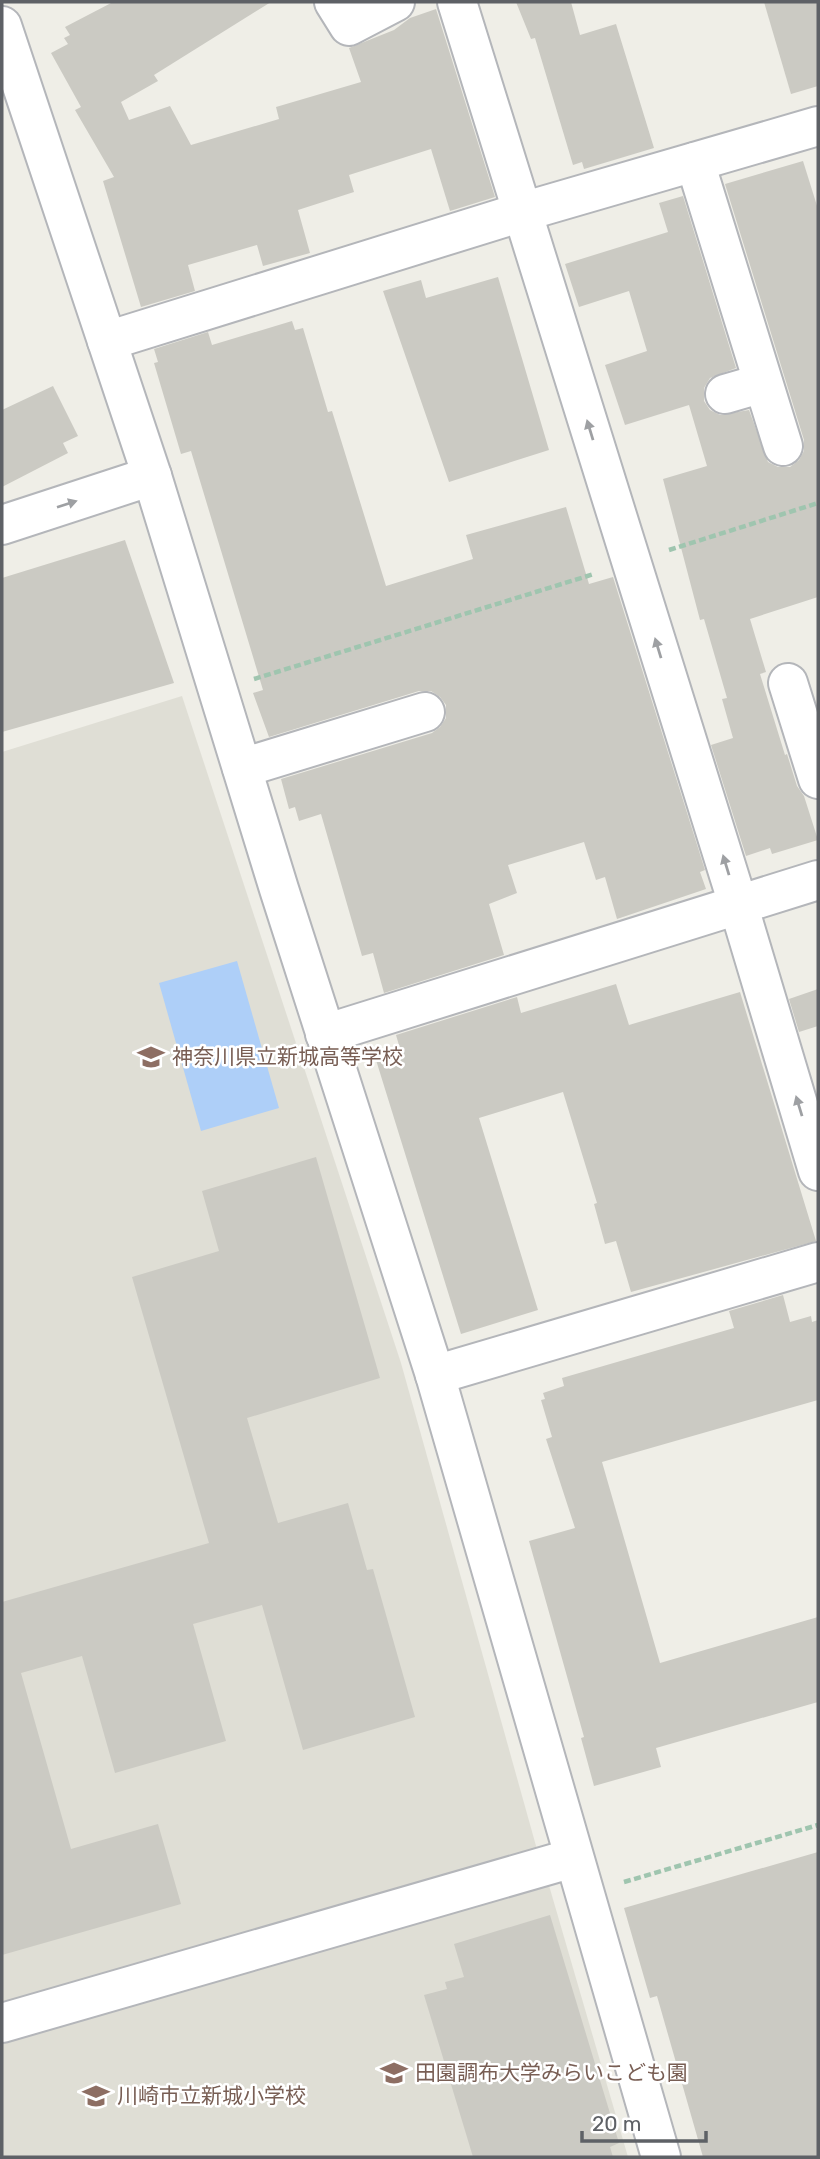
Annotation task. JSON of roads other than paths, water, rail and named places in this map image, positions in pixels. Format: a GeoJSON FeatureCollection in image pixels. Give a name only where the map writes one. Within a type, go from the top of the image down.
{"type":"FeatureCollection","features":[{"type":"Feature","properties":{"kind":"street"},"geometry":{"type":"LineString","coordinates":[[334,2],[349,26],[395,2]]}},
{"type":"Feature","properties":{"kind":"street"},"geometry":{"type":"LineString","coordinates":[[457,2],[738,904],[818,1171]]}},
{"type":"Feature","properties":{"kind":"street"},"geometry":{"type":"LineString","coordinates":[[2,26],[152,476],[325,1034],[435,1375],[661,2157]]}},
{"type":"Feature","properties":{"kind":"street"},"geometry":{"type":"LineString","coordinates":[[107,341],[522,212],[818,126]]}},
{"type":"Feature","properties":{"kind":"street"},"geometry":{"type":"LineString","coordinates":[[695,162],[783,446]]}},
{"type":"Feature","properties":{"kind":"street"},"geometry":{"type":"LineString","coordinates":[[725,394],[763,383]]}},
{"type":"Feature","properties":{"kind":"street"},"geometry":{"type":"LineString","coordinates":[[2,526],[152,476]]}},
{"type":"Feature","properties":{"kind":"street"},"geometry":{"type":"LineString","coordinates":[[788,683],[818,779]]}},
{"type":"Feature","properties":{"kind":"street"},"geometry":{"type":"LineString","coordinates":[[242,768],[425,712]]}},
{"type":"Feature","properties":{"kind":"street"},"geometry":{"type":"LineString","coordinates":[[325,1034],[818,880]]}},
{"type":"Feature","properties":{"kind":"street"},"geometry":{"type":"LineString","coordinates":[[435,1375],[818,1262]]}},
{"type":"Feature","properties":{"kind":"street"},"geometry":{"type":"LineString","coordinates":[[2,2023],[578,1876]]}},
{"type":"Feature","properties":{"kind":"water"},"geometry":{"type":"Polygon","coordinates":[[[237,961],[279,1108],[201,1131],[159,983],[237,961]]]}},
{"type":"Feature","properties":{"kind":"place","name":"神奈川県立新城高等学校"},"geometry":{"type":"Point","coordinates":[151,1057]}},
{"type":"Feature","properties":{"kind":"place","name":"田園調布大学みらいこども園"},"geometry":{"type":"Point","coordinates":[394,2073]}},
{"type":"Feature","properties":{"kind":"place","name":"川崎市立新城小学校"},"geometry":{"type":"Point","coordinates":[96,2096]}}]}
